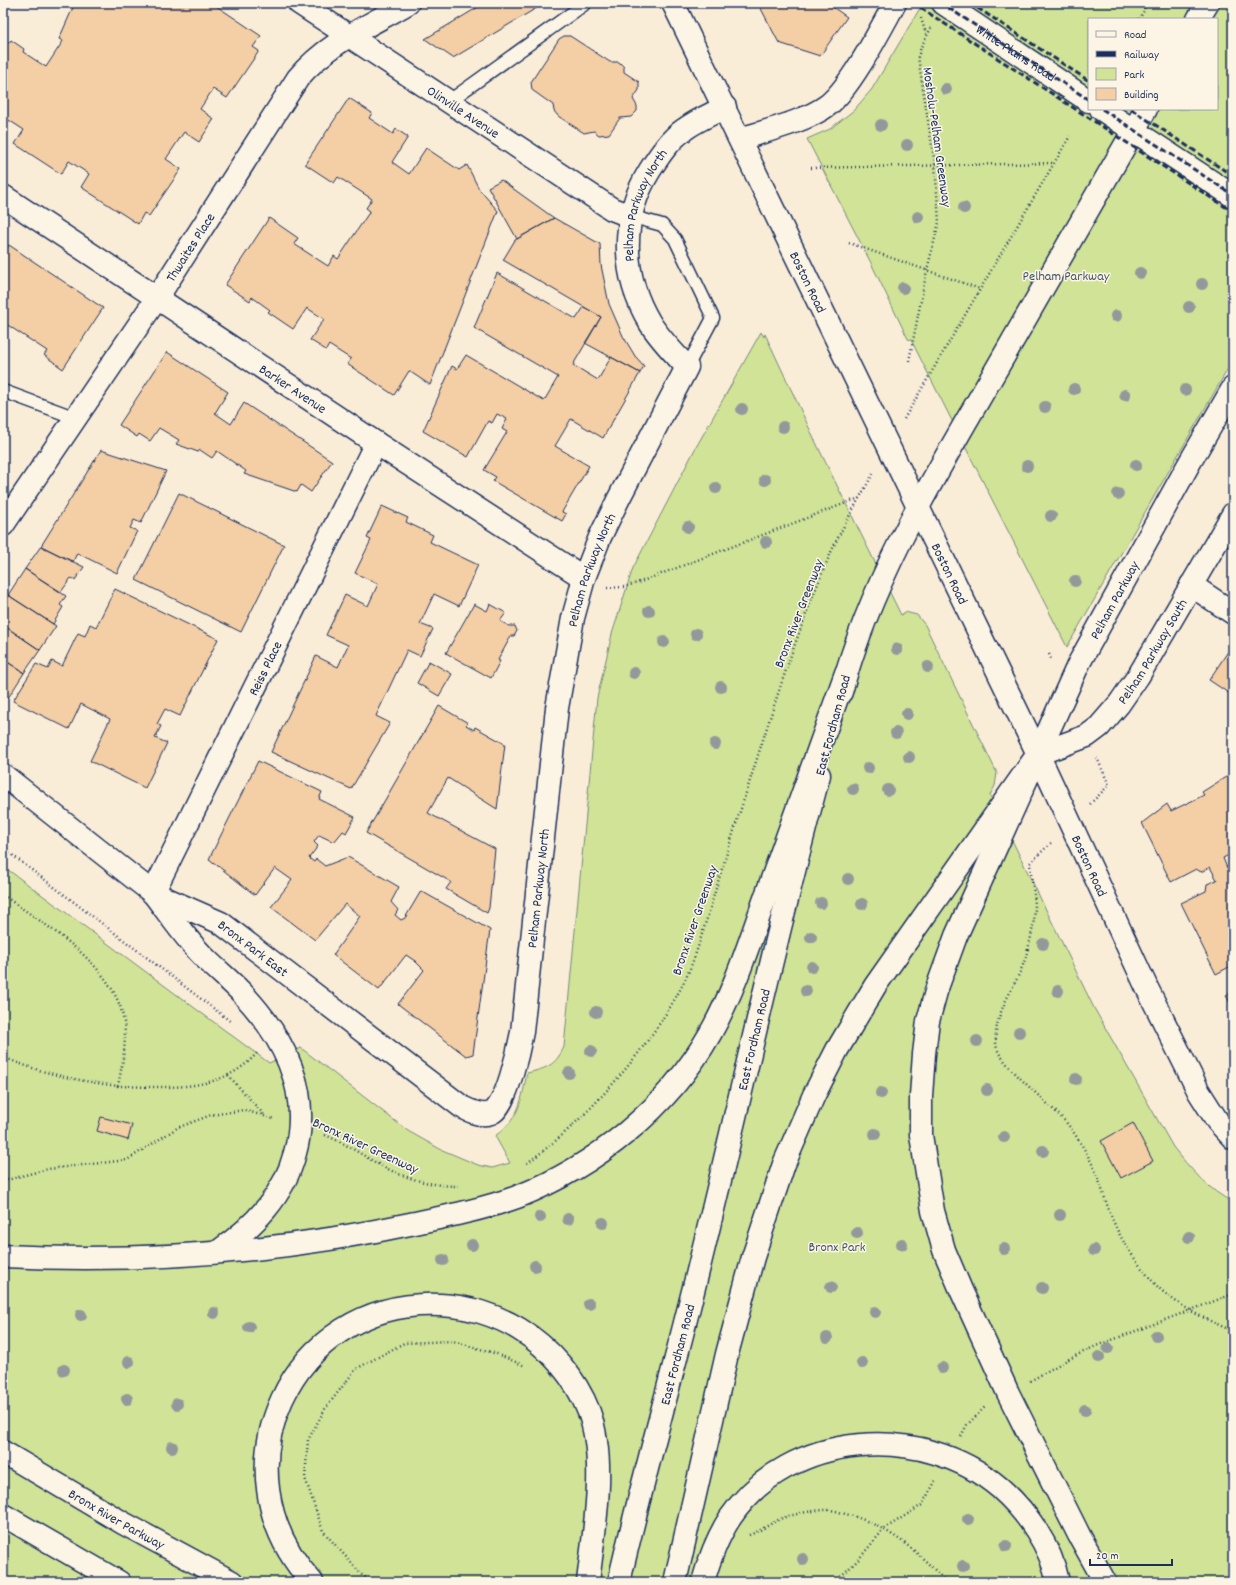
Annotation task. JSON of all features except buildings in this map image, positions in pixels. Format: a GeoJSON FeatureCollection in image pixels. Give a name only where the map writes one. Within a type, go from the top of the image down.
{"type":"FeatureCollection","features":[{"type":"Feature","properties":{"kind":"main road","name":"Olinville Avenue"},"geometry":{"type":"LineString","coordinates":[[299,3],[612,209],[630,216]]}},
{"type":"Feature","properties":{"kind":"main road","name":"Thwaites Place"},"geometry":{"type":"LineString","coordinates":[[3,525],[157,298],[298,78],[320,55],[348,36],[408,3]]}},
{"type":"Feature","properties":{"kind":"main road","name":"Boston Road"},"geometry":{"type":"LineString","coordinates":[[673,3],[725,107],[1038,754],[1147,988],[1199,1092],[1218,1122],[1233,1138]]}},
{"type":"Feature","properties":{"kind":"main road"},"geometry":{"type":"LineString","coordinates":[[740,139],[816,112],[828,104],[846,84],[895,3]]}},
{"type":"Feature","properties":{"kind":"main road","name":"White Plains Road"},"geometry":{"type":"LineString","coordinates":[[943,3],[1088,100]]}},
{"type":"Feature","properties":{"kind":"main road"},"geometry":{"type":"LineString","coordinates":[[1199,18],[1208,3]]}},
{"type":"Feature","properties":{"kind":"main road","name":"Pelham Parkway North"},"geometry":{"type":"LineString","coordinates":[[501,1104],[522,1032],[557,708],[572,624],[584,578],[618,498],[687,367],[661,338],[650,323],[635,288],[628,253],[630,216],[641,185],[672,140],[684,129],[725,107]]}},
{"type":"Feature","properties":{"kind":"main road"},"geometry":{"type":"LineString","coordinates":[[1103,110],[1233,196]]}},
{"type":"Feature","properties":{"kind":"main road"},"geometry":{"type":"LineString","coordinates":[[919,507],[952,446],[1145,110]]}},
{"type":"Feature","properties":{"kind":"main road","name":"Barker Avenue"},"geometry":{"type":"LineString","coordinates":[[3,196],[376,443],[584,578]]}},
{"type":"Feature","properties":{"kind":"main road","name":"Pelham Parkway"},"geometry":{"type":"LineString","coordinates":[[1038,754],[1079,663],[1190,462],[1233,388]]}},
{"type":"Feature","properties":{"kind":"main road","name":"Reiss Place"},"geometry":{"type":"LineString","coordinates":[[153,893],[376,443]]}},
{"type":"Feature","properties":{"kind":"main road","name":"East Fordham Road"},"geometry":{"type":"LineString","coordinates":[[619,1582],[636,1506],[689,1306],[781,916],[846,674],[884,575],[919,507]]}},
{"type":"Feature","properties":{"kind":"main road","name":"Pelham Parkway South"},"geometry":{"type":"LineString","coordinates":[[1038,754],[1086,736],[1108,716],[1139,675],[1233,514]]}},
{"type":"Feature","properties":{"kind":"main road"},"geometry":{"type":"LineString","coordinates":[[1191,585],[1233,613]]}},
{"type":"Feature","properties":{"kind":"main road"},"geometry":{"type":"LineString","coordinates":[[3,1256],[59,1259],[113,1258],[217,1252],[327,1239],[392,1228],[488,1207],[518,1196],[573,1169],[600,1152],[648,1112],[665,1095],[696,1056],[721,1013],[742,961],[846,674]]}},
{"type":"Feature","properties":{"kind":"main road"},"geometry":{"type":"LineString","coordinates":[[675,1582],[741,1299],[770,1203],[784,1164],[804,1118],[837,1050],[875,986],[1038,754]]}},
{"type":"Feature","properties":{"kind":"main road"},"geometry":{"type":"LineString","coordinates":[[1038,754],[956,936],[937,988],[928,1022],[924,1054],[921,1096],[921,1135],[933,1211],[944,1250],[960,1290],[1008,1393],[1079,1535],[1106,1582]]}},
{"type":"Feature","properties":{"kind":"main road","name":"Bronx Park East"},"geometry":{"type":"LineString","coordinates":[[3,775],[153,893],[221,923],[462,1106],[470,1111],[485,1114],[492,1113],[501,1104]]}},
{"type":"Feature","properties":{"kind":"main road"},"geometry":{"type":"LineString","coordinates":[[153,893],[205,958],[244,994],[263,1018],[277,1039],[295,1075],[299,1093],[300,1126],[293,1161],[280,1190],[254,1223],[240,1236],[217,1252]]}},
{"type":"Feature","properties":{"kind":"main road"},"geometry":{"type":"LineString","coordinates":[[312,1582],[298,1567],[285,1548],[271,1508],[266,1464],[274,1417],[283,1396],[294,1377],[326,1342],[345,1329],[383,1312],[407,1307],[429,1305],[472,1310],[510,1323],[543,1347],[570,1377],[580,1394],[589,1412],[597,1454],[596,1495],[588,1582]]}},
{"type":"Feature","properties":{"kind":"main road"},"geometry":{"type":"LineString","coordinates":[[703,1582],[710,1557],[730,1518],[751,1494],[765,1482],[801,1460],[823,1451],[848,1446],[889,1443],[928,1450],[966,1465],[983,1474],[1014,1500],[1026,1515],[1046,1551],[1058,1582]]}},
{"type":"Feature","properties":{"kind":"main road","name":"Bronx River Parkway"},"geometry":{"type":"LineString","coordinates":[[3,1452],[116,1519],[232,1582]]}},
{"type":"Feature","properties":{"kind":"main road"},"geometry":{"type":"LineString","coordinates":[[3,1515],[119,1582]]}},
{"type":"Feature","properties":{"kind":"lane"},"geometry":{"type":"LineString","coordinates":[[448,102],[586,3]]}},
{"type":"Feature","properties":{"kind":"lane"},"geometry":{"type":"LineString","coordinates":[[630,216],[662,225],[675,238],[712,318],[687,367]]}},
{"type":"Feature","properties":{"kind":"lane"},"geometry":{"type":"LineString","coordinates":[[3,391],[76,418]]}},
{"type":"Feature","properties":{"kind":"path"},"geometry":{"type":"LineString","coordinates":[[1140,18],[1145,9],[1144,3]]}},
{"type":"Feature","properties":{"kind":"path","name":"Mosholu-Pelham Greenway"},"geometry":{"type":"LineString","coordinates":[[909,361],[927,270],[940,222],[935,165],[918,57],[927,34]]}},
{"type":"Feature","properties":{"kind":"path"},"geometry":{"type":"LineString","coordinates":[[888,446],[1070,136]]}},
{"type":"Feature","properties":{"kind":"path"},"geometry":{"type":"LineString","coordinates":[[811,168],[1054,163]]}},
{"type":"Feature","properties":{"kind":"path"},"geometry":{"type":"LineString","coordinates":[[849,244],[980,289]]}},
{"type":"Feature","properties":{"kind":"path","name":"Bronx River Greenway"},"geometry":{"type":"LineString","coordinates":[[521,1167],[560,1136],[593,1104],[621,1073],[664,1015],[682,986],[696,954],[753,771],[805,616],[832,551],[860,497],[624,587],[612,589],[600,586],[584,578]]}},
{"type":"Feature","properties":{"kind":"path"},"geometry":{"type":"LineString","coordinates":[[3,848],[236,1025]]}},
{"type":"Feature","properties":{"kind":"path"},"geometry":{"type":"LineString","coordinates":[[1031,872],[1035,908],[1027,951],[1018,977],[1001,1009],[995,1030],[996,1049],[1003,1061],[1068,1125],[1082,1145],[1096,1173],[1115,1225],[1143,1269],[1157,1286],[1180,1304],[1203,1318],[1233,1331]]}},
{"type":"Feature","properties":{"kind":"path"},"geometry":{"type":"LineString","coordinates":[[3,895],[80,952],[111,986],[120,1003],[124,1023],[124,1045],[118,1086]]}},
{"type":"Feature","properties":{"kind":"path"},"geometry":{"type":"LineString","coordinates":[[3,1056],[34,1070],[61,1077],[118,1086],[173,1087],[200,1085],[228,1075],[250,1061],[262,1048]]}},
{"type":"Feature","properties":{"kind":"path"},"geometry":{"type":"LineString","coordinates":[[3,1068],[8,1059]]}},
{"type":"Feature","properties":{"kind":"path"},"geometry":{"type":"LineString","coordinates":[[228,1075],[266,1116]]}},
{"type":"Feature","properties":{"kind":"path","name":"Bronx River Greenway"},"geometry":{"type":"LineString","coordinates":[[3,1181],[48,1169],[128,1160],[177,1128],[212,1115],[244,1110],[291,1125],[300,1126],[336,1139],[390,1170],[412,1179],[448,1186],[463,1186]]}},
{"type":"Feature","properties":{"kind":"path"},"geometry":{"type":"LineString","coordinates":[[372,1582],[362,1575],[323,1531],[305,1478],[308,1440],[325,1409],[356,1369],[404,1343],[453,1341],[497,1354],[528,1368]]}},
{"type":"Feature","properties":{"kind":"path"},"geometry":{"type":"LineString","coordinates":[[745,1537],[757,1532],[769,1524],[792,1515],[830,1510],[866,1520],[898,1538],[930,1564],[946,1582]]}},
{"type":"Feature","properties":{"kind":"green space","name":"Pelham Parkway"},"geometry":{"type":"Polygon","coordinates":[[[923,3],[1233,3],[1233,360],[1067,647],[911,340],[908,339],[871,263],[807,139],[830,129],[854,110],[872,89],[923,3]]]}},
{"type":"Feature","properties":{"kind":"green space","name":"Bronx Park"},"geometry":{"type":"Polygon","coordinates":[[[761,332],[764,337],[765,334],[820,451],[901,615],[905,612],[917,615],[925,625],[997,773],[995,786],[990,795],[1094,1008],[1173,1147],[1208,1185],[1216,1192],[1233,1202],[1233,1582],[3,1582],[3,866],[269,1063],[301,1048],[408,1131],[440,1149],[478,1165],[492,1168],[510,1163],[495,1136],[515,1116],[521,1100],[527,1073],[540,1070],[550,1065],[561,1053],[564,1047],[597,698],[612,634],[633,568],[695,449],[761,332]]]}},
{"type":"Feature","properties":{"kind":"railway"},"geometry":{"type":"LineString","coordinates":[[913,3],[1233,212]]}},
{"type":"Feature","properties":{"kind":"railway"},"geometry":{"type":"LineString","coordinates":[[941,3],[1088,99]]}},
{"type":"Feature","properties":{"kind":"railway"},"geometry":{"type":"LineString","coordinates":[[970,3],[1088,80]]}},
{"type":"Feature","properties":{"kind":"railway"},"geometry":{"type":"LineString","coordinates":[[1104,110],[1233,195]]}},
{"type":"Feature","properties":{"kind":"railway"},"geometry":{"type":"LineString","coordinates":[[1133,110],[1233,176]]}}]}
